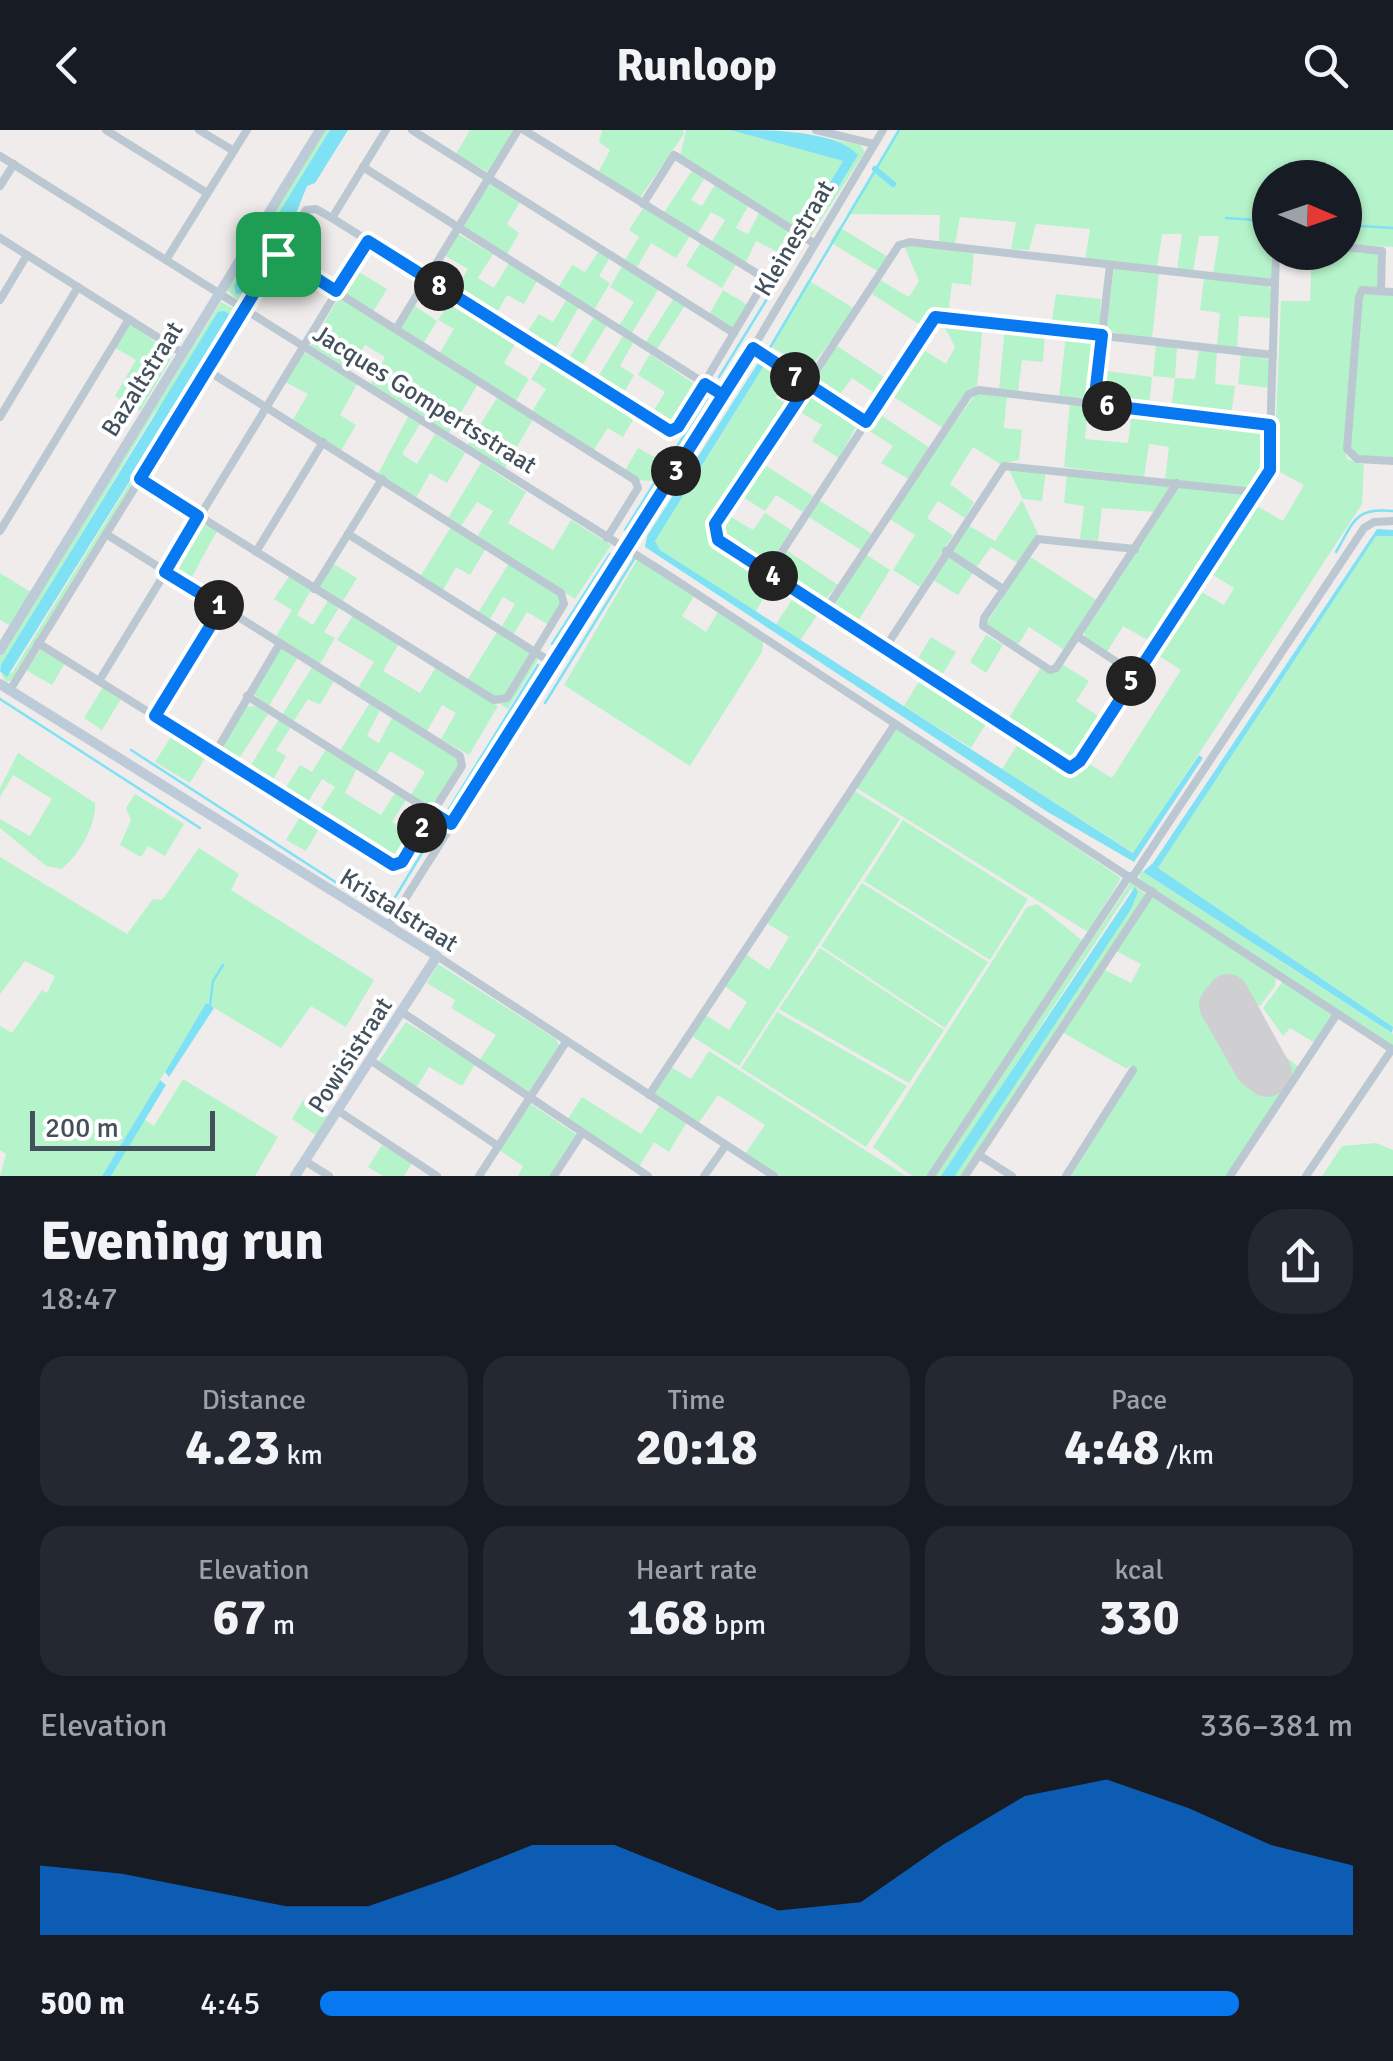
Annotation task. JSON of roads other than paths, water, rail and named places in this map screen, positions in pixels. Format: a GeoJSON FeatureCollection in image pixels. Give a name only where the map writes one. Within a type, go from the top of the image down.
{"type":"FeatureCollection","features":[{"type":"Feature","properties":{"kind":"street"},"geometry":{"type":"LineString","coordinates":[[106,130],[207,194]]}},
{"type":"Feature","properties":{"kind":"street"},"geometry":{"type":"LineString","coordinates":[[199,130],[234,152]]}},
{"type":"Feature","properties":{"kind":"street"},"geometry":{"type":"LineString","coordinates":[[166,260],[247,130]]}},
{"type":"Feature","properties":{"kind":"street","name":"Bazaltstraat"},"geometry":{"type":"LineString","coordinates":[[0,650],[320,130]]}},
{"type":"Feature","properties":{"kind":"street"},"geometry":{"type":"LineString","coordinates":[[332,218],[386,130]]}},
{"type":"Feature","properties":{"kind":"street"},"geometry":{"type":"LineString","coordinates":[[412,130],[734,333]]}},
{"type":"Feature","properties":{"kind":"street"},"geometry":{"type":"LineString","coordinates":[[396,329],[488,176],[521,130],[766,279]]}},
{"type":"Feature","properties":{"kind":"street"},"geometry":{"type":"LineString","coordinates":[[816,130],[874,144]]}},
{"type":"Feature","properties":{"kind":"street","name":"Kleinestraat"},"geometry":{"type":"LineString","coordinates":[[388,926],[753,348],[812,242],[883,130]]}},
{"type":"Feature","properties":{"kind":"street"},"geometry":{"type":"LineString","coordinates":[[643,204],[674,155],[812,242]]}},
{"type":"Feature","properties":{"kind":"street","name":"Jacques Gompertsstraat"},"geometry":{"type":"LineString","coordinates":[[0,156],[626,549],[1393,1049]]}},
{"type":"Feature","properties":{"kind":"street"},"geometry":{"type":"LineString","coordinates":[[0,186],[14,164]]}},
{"type":"Feature","properties":{"kind":"street"},"geometry":{"type":"LineString","coordinates":[[363,167],[723,395]]}},
{"type":"Feature","properties":{"kind":"street"},"geometry":{"type":"LineString","coordinates":[[5,687],[38,643],[244,308],[311,208],[674,430],[796,232]]}},
{"type":"Feature","properties":{"kind":"street"},"geometry":{"type":"LineString","coordinates":[[0,238],[181,352]]}},
{"type":"Feature","properties":{"kind":"street"},"geometry":{"type":"LineString","coordinates":[[99,681],[368,241]]}},
{"type":"Feature","properties":{"kind":"street"},"geometry":{"type":"LineString","coordinates":[[1274,283],[910,242],[899,245],[713,530],[718,540],[1070,768],[1080,761],[1270,470],[1275,270]]}},
{"type":"Feature","properties":{"kind":"street"},"geometry":{"type":"LineString","coordinates":[[1362,248],[1380,250],[1381,291]]}},
{"type":"Feature","properties":{"kind":"street"},"geometry":{"type":"LineString","coordinates":[[278,254],[634,480],[638,488],[607,538]]}},
{"type":"Feature","properties":{"kind":"street"},"geometry":{"type":"LineString","coordinates":[[0,300],[27,255]]}},
{"type":"Feature","properties":{"kind":"street"},"geometry":{"type":"LineString","coordinates":[[1094,404],[1110,265]]}},
{"type":"Feature","properties":{"kind":"street"},"geometry":{"type":"LineString","coordinates":[[0,417],[78,288]]}},
{"type":"Feature","properties":{"kind":"street"},"geometry":{"type":"LineString","coordinates":[[1393,292],[1362,290],[1346,449],[1356,459],[1393,461]]}},
{"type":"Feature","properties":{"kind":"street"},"geometry":{"type":"LineString","coordinates":[[768,573],[935,317],[1273,356]]}},
{"type":"Feature","properties":{"kind":"street"},"geometry":{"type":"LineString","coordinates":[[0,531],[128,319]]}},
{"type":"Feature","properties":{"kind":"street"},"geometry":{"type":"LineString","coordinates":[[753,348],[866,422]]}},
{"type":"Feature","properties":{"kind":"street"},"geometry":{"type":"LineString","coordinates":[[140,479],[494,700],[506,698],[564,604],[561,594],[206,369]]}},
{"type":"Feature","properties":{"kind":"street"},"geometry":{"type":"LineString","coordinates":[[825,611],[969,394],[979,390],[1270,425]]}},
{"type":"Feature","properties":{"kind":"street"},"geometry":{"type":"LineString","coordinates":[[256,552],[323,442]]}},
{"type":"Feature","properties":{"kind":"street"},"geometry":{"type":"LineString","coordinates":[[885,648],[1004,466],[1255,492]]}},
{"type":"Feature","properties":{"kind":"street"},"geometry":{"type":"LineString","coordinates":[[314,588],[382,479]]}},
{"type":"Feature","properties":{"kind":"street"},"geometry":{"type":"LineString","coordinates":[[1135,549],[1044,536],[1038,539],[983,626],[1050,670],[1077,636],[1135,549],[1177,483]]}},
{"type":"Feature","properties":{"kind":"street"},"geometry":{"type":"LineString","coordinates":[[931,1176],[1364,528],[1374,522],[1393,522]]}},
{"type":"Feature","properties":{"kind":"street"},"geometry":{"type":"LineString","coordinates":[[38,643],[398,864],[432,812],[462,761],[106,534]]}},
{"type":"Feature","properties":{"kind":"street"},"geometry":{"type":"LineString","coordinates":[[348,534],[554,664]]}},
{"type":"Feature","properties":{"kind":"street"},"geometry":{"type":"LineString","coordinates":[[946,551],[1003,589]]}},
{"type":"Feature","properties":{"kind":"street"},"geometry":{"type":"LineString","coordinates":[[155,716],[222,607]]}},
{"type":"Feature","properties":{"kind":"street"},"geometry":{"type":"LineString","coordinates":[[1077,636],[1135,674]]}},
{"type":"Feature","properties":{"kind":"street"},"geometry":{"type":"LineString","coordinates":[[215,753],[280,643]]}},
{"type":"Feature","properties":{"kind":"street","name":"Kristalstraat"},"geometry":{"type":"LineString","coordinates":[[5,687],[437,956],[774,1176]]}},
{"type":"Feature","properties":{"kind":"street"},"geometry":{"type":"LineString","coordinates":[[248,696],[451,824]]}},
{"type":"Feature","properties":{"kind":"street"},"geometry":{"type":"LineString","coordinates":[[649,1095],[895,724]]}},
{"type":"Feature","properties":{"kind":"street"},"geometry":{"type":"LineString","coordinates":[[965,1176],[1152,891]]}},
{"type":"Feature","properties":{"kind":"street","name":"Powisistraat"},"geometry":{"type":"LineString","coordinates":[[295,1176],[437,956]]}},
{"type":"Feature","properties":{"kind":"street"},"geometry":{"type":"LineString","coordinates":[[402,1012],[582,1133],[633,1172],[648,1176]]}},
{"type":"Feature","properties":{"kind":"street"},"geometry":{"type":"LineString","coordinates":[[1230,1176],[1337,1014]]}},
{"type":"Feature","properties":{"kind":"street"},"geometry":{"type":"LineString","coordinates":[[479,1176],[566,1042]]}},
{"type":"Feature","properties":{"kind":"street"},"geometry":{"type":"LineString","coordinates":[[1306,1176],[1393,1049]]}},
{"type":"Feature","properties":{"kind":"street"},"geometry":{"type":"LineString","coordinates":[[370,1060],[498,1146]]}},
{"type":"Feature","properties":{"kind":"street"},"geometry":{"type":"LineString","coordinates":[[1066,1176],[1133,1070]]}},
{"type":"Feature","properties":{"kind":"street"},"geometry":{"type":"LineString","coordinates":[[337,1110],[437,1176]]}},
{"type":"Feature","properties":{"kind":"street"},"geometry":{"type":"LineString","coordinates":[[554,1176],[582,1133]]}},
{"type":"Feature","properties":{"kind":"street"},"geometry":{"type":"LineString","coordinates":[[704,1176],[726,1145]]}},
{"type":"Feature","properties":{"kind":"street"},"geometry":{"type":"LineString","coordinates":[[979,1155],[1012,1176]]}},
{"type":"Feature","properties":{"kind":"street"},"geometry":{"type":"LineString","coordinates":[[305,1160],[329,1176]]}},
{"type":"Feature","properties":{"kind":"water"},"geometry":{"type":"Polygon","coordinates":[[[330,130],[348,130],[315,183],[307,186],[295,216],[248,293],[236,294],[234,285],[330,130]]]}},
{"type":"Feature","properties":{"kind":"water"},"geometry":{"type":"Polygon","coordinates":[[[730,130],[817,136],[858,155],[811,231],[804,226],[843,161],[730,130]]]}},
{"type":"Feature","properties":{"kind":"water"},"geometry":{"type":"Polygon","coordinates":[[[218,312],[231,315],[230,321],[7,677],[0,671],[1,665],[218,312]]]}},
{"type":"Feature","properties":{"kind":"water"},"geometry":{"type":"Polygon","coordinates":[[[760,360],[765,364],[655,541],[660,550],[1133,853],[1199,755],[1203,758],[1134,862],[1046,811],[645,547],[647,536],[760,360]]]}},
{"type":"Feature","properties":{"kind":"water"},"geometry":{"type":"Polygon","coordinates":[[[1377,529],[1393,530],[1393,536],[1376,536],[1158,868],[1393,1027],[1392,1033],[1143,872],[1153,863],[1377,529]]]}},
{"type":"Feature","properties":{"kind":"water"},"geometry":{"type":"Polygon","coordinates":[[[1135,887],[1138,892],[1131,909],[955,1176],[941,1176],[1135,887]]]}},
{"type":"Feature","properties":{"kind":"water"},"geometry":{"type":"Polygon","coordinates":[[[206,1003],[214,1008],[169,1077],[165,1072],[206,1003]]]}},
{"type":"Feature","properties":{"kind":"water"},"geometry":{"type":"Polygon","coordinates":[[[160,1080],[166,1085],[111,1176],[102,1176],[160,1080]]]}},
{"type":"Feature","properties":{"kind":"waterway"},"geometry":{"type":"LineString","coordinates":[[768,351],[899,130]]}},
{"type":"Feature","properties":{"kind":"waterway"},"geometry":{"type":"LineString","coordinates":[[875,169],[893,184]]}},
{"type":"Feature","properties":{"kind":"waterway"},"geometry":{"type":"LineString","coordinates":[[1226,218],[1252,220]]}},
{"type":"Feature","properties":{"kind":"waterway"},"geometry":{"type":"LineString","coordinates":[[1362,226],[1393,228]]}},
{"type":"Feature","properties":{"kind":"waterway"},"geometry":{"type":"LineString","coordinates":[[719,377],[802,242]]}},
{"type":"Feature","properties":{"kind":"waterway"},"geometry":{"type":"LineString","coordinates":[[631,534],[625,530],[711,392]]}},
{"type":"Feature","properties":{"kind":"waterway"},"geometry":{"type":"LineString","coordinates":[[1336,552],[1363,514],[1393,511]]}},
{"type":"Feature","properties":{"kind":"waterway"},"geometry":{"type":"LineString","coordinates":[[552,644],[610,554]]}},
{"type":"Feature","properties":{"kind":"waterway"},"geometry":{"type":"LineString","coordinates":[[545,703],[634,559]]}},
{"type":"Feature","properties":{"kind":"waterway"},"geometry":{"type":"LineString","coordinates":[[449,809],[538,665]]}},
{"type":"Feature","properties":{"kind":"waterway"},"geometry":{"type":"LineString","coordinates":[[0,699],[200,828]]}},
{"type":"Feature","properties":{"kind":"waterway"},"geometry":{"type":"LineString","coordinates":[[131,750],[385,914],[439,825]]}},
{"type":"Feature","properties":{"kind":"waterway"},"geometry":{"type":"LineString","coordinates":[[210,1005],[213,981],[223,965]]}}]}
